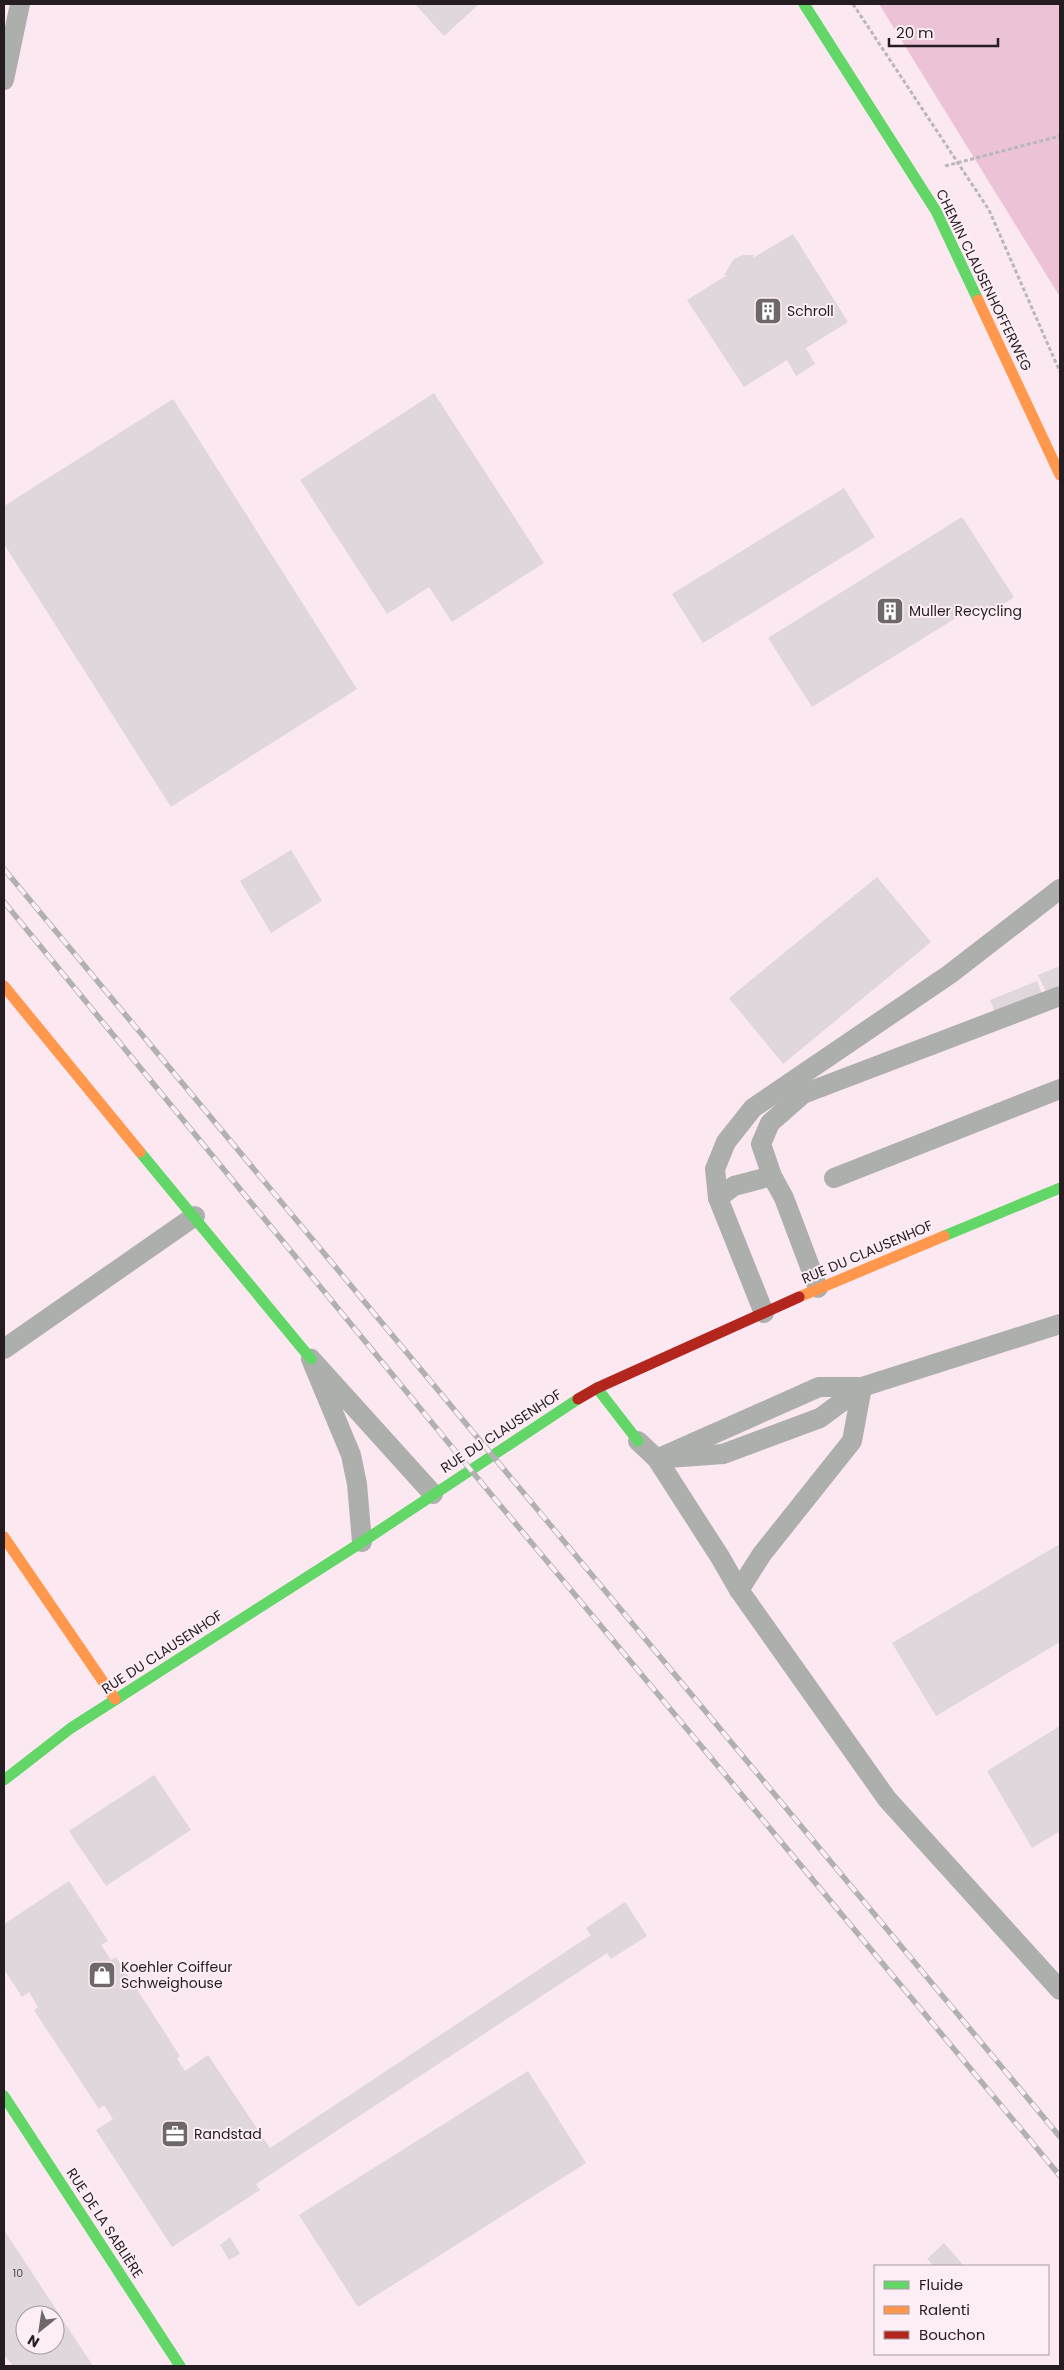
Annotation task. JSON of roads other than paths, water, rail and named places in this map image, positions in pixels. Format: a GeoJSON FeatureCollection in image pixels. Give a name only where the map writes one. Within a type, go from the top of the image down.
{"type":"FeatureCollection","features":[{"type":"Feature","properties":{"kind":"street","name":"CHEMIN CLAUSENHOFFERWEG"},"geometry":{"type":"LineString","coordinates":[[804,4],[936,211],[1060,476]]}},
{"type":"Feature","properties":{"kind":"street"},"geometry":{"type":"LineString","coordinates":[[4,986],[311,1359]]}},
{"type":"Feature","properties":{"kind":"street","name":"RUE DU CLAUSENHOF"},"geometry":{"type":"LineString","coordinates":[[4,1780],[71,1728],[362,1542],[551,1415],[596,1388],[818,1288],[1060,1188]]}},
{"type":"Feature","properties":{"kind":"street"},"geometry":{"type":"LineString","coordinates":[[596,1388],[638,1441]]}},
{"type":"Feature","properties":{"kind":"street"},"geometry":{"type":"LineString","coordinates":[[4,1537],[115,1700]]}},
{"type":"Feature","properties":{"kind":"street","name":"RUE DE LA SABLIÈRE"},"geometry":{"type":"LineString","coordinates":[[4,2096],[180,2366]]}},
{"type":"Feature","properties":{"kind":"lane"},"geometry":{"type":"LineString","coordinates":[[4,80],[20,4]]}},
{"type":"Feature","properties":{"kind":"lane"},"geometry":{"type":"LineString","coordinates":[[764,1313],[718,1198],[716,1169],[726,1142],[753,1108],[950,974],[1060,889]]}},
{"type":"Feature","properties":{"kind":"lane"},"geometry":{"type":"LineString","coordinates":[[818,1288],[784,1198],[772,1176],[761,1144],[770,1123],[803,1094],[1060,996]]}},
{"type":"Feature","properties":{"kind":"lane"},"geometry":{"type":"LineString","coordinates":[[834,1178],[1060,1089]]}},
{"type":"Feature","properties":{"kind":"lane"},"geometry":{"type":"LineString","coordinates":[[718,1198],[734,1186],[772,1176]]}},
{"type":"Feature","properties":{"kind":"lane"},"geometry":{"type":"LineString","coordinates":[[4,1348],[195,1216]]}},
{"type":"Feature","properties":{"kind":"lane"},"geometry":{"type":"LineString","coordinates":[[657,1459],[819,1387],[862,1387],[1060,1324]]}},
{"type":"Feature","properties":{"kind":"lane"},"geometry":{"type":"LineString","coordinates":[[311,1359],[433,1494]]}},
{"type":"Feature","properties":{"kind":"lane"},"geometry":{"type":"LineString","coordinates":[[311,1359],[351,1455],[357,1484],[362,1542]]}},
{"type":"Feature","properties":{"kind":"lane"},"geometry":{"type":"LineString","coordinates":[[657,1459],[723,1454],[820,1418],[862,1387]]}},
{"type":"Feature","properties":{"kind":"lane"},"geometry":{"type":"LineString","coordinates":[[739,1590],[762,1554],[852,1441],[862,1387]]}},
{"type":"Feature","properties":{"kind":"lane"},"geometry":{"type":"LineString","coordinates":[[638,1441],[657,1459],[739,1590],[887,1799],[1060,1990]]}},
{"type":"Feature","properties":{"kind":"railway"},"geometry":{"type":"LineString","coordinates":[[4,869],[1060,2137]]}},
{"type":"Feature","properties":{"kind":"railway"},"geometry":{"type":"LineString","coordinates":[[4,902],[470,1469],[1060,2176]]}},
{"type":"Feature","properties":{"kind":"place","name":"Schroll"},"geometry":{"type":"Point","coordinates":[768,311]}},
{"type":"Feature","properties":{"kind":"place","name":"Muller Recycling"},"geometry":{"type":"Point","coordinates":[890,611]}},
{"type":"Feature","properties":{"kind":"place","name":"Koehler Coiffeur Schweighouse"},"geometry":{"type":"Point","coordinates":[102,1975]}},
{"type":"Feature","properties":{"kind":"place","name":"Randstad"},"geometry":{"type":"Point","coordinates":[175,2134]}}]}
